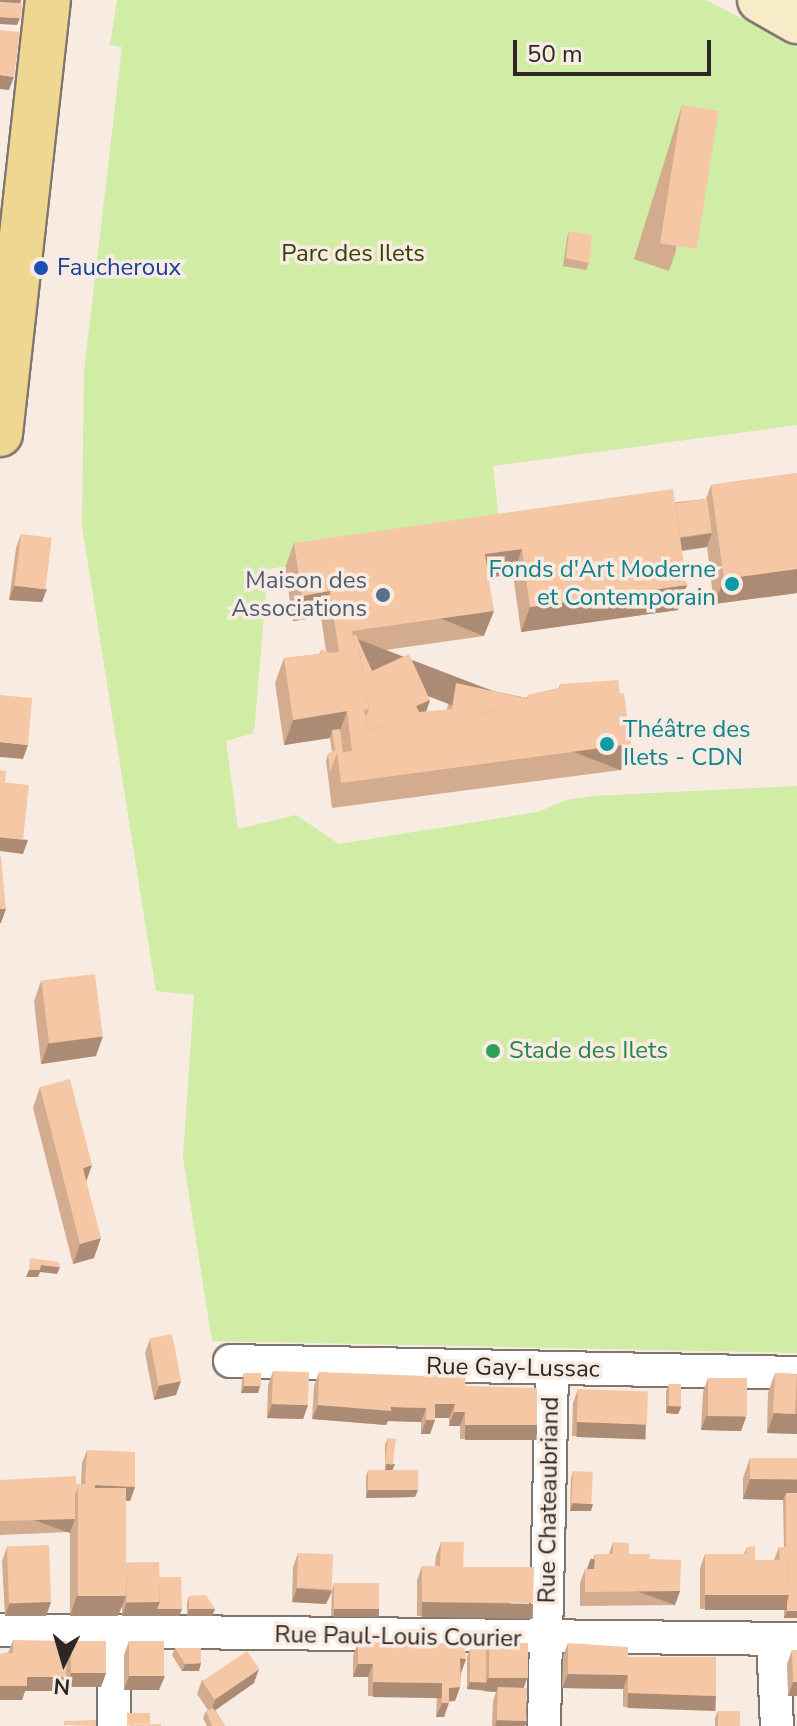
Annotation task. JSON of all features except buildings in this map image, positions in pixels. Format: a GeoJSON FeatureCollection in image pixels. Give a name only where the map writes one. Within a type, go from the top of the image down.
{"type":"FeatureCollection","features":[{"type":"Feature","properties":{"kind":"main road"},"geometry":{"type":"LineString","coordinates":[[0,434],[48,0]]}},
{"type":"Feature","properties":{"kind":"street"},"geometry":{"type":"LineString","coordinates":[[760,0],[797,21]]}},
{"type":"Feature","properties":{"kind":"street","name":"Rue Gay-Lussac"},"geometry":{"type":"LineString","coordinates":[[230,1361],[797,1373]]}},
{"type":"Feature","properties":{"kind":"street","name":"Rue Chateaubriand"},"geometry":{"type":"LineString","coordinates":[[544,1726],[552,1370]]}},
{"type":"Feature","properties":{"kind":"street","name":"Rue Paul-Louis Courier"},"geometry":{"type":"LineString","coordinates":[[0,1630],[785,1639]]}},
{"type":"Feature","properties":{"kind":"street"},"geometry":{"type":"LineString","coordinates":[[114,1632],[114,1726]]}},
{"type":"Feature","properties":{"kind":"street"},"geometry":{"type":"LineString","coordinates":[[777,1726],[785,1639]]}},
{"type":"Feature","properties":{"kind":"green space","name":"Parc des Ilets"},"geometry":{"type":"Polygon","coordinates":[[[117,0],[706,0],[797,47],[797,425],[493,466],[500,530],[470,542],[268,569],[254,733],[226,741],[238,829],[296,815],[339,844],[538,812],[566,800],[593,796],[797,786],[797,1353],[212,1341],[183,1158],[194,995],[156,991],[82,526],[84,371],[122,47],[110,45],[117,0]]]}},
{"type":"Feature","properties":{"kind":"place","name":"Faucheroux"},"geometry":{"type":"Point","coordinates":[41,268]}},
{"type":"Feature","properties":{"kind":"place","name":"Fonds d'Art Moderne et Contemporain"},"geometry":{"type":"Point","coordinates":[732,584]}},
{"type":"Feature","properties":{"kind":"place","name":"Maison des Associations"},"geometry":{"type":"Point","coordinates":[383,595]}},
{"type":"Feature","properties":{"kind":"place","name":"Théâtre des Ilets - CDN"},"geometry":{"type":"Point","coordinates":[607,744]}},
{"type":"Feature","properties":{"kind":"place","name":"Stade des Ilets"},"geometry":{"type":"Point","coordinates":[493,1051]}}]}
